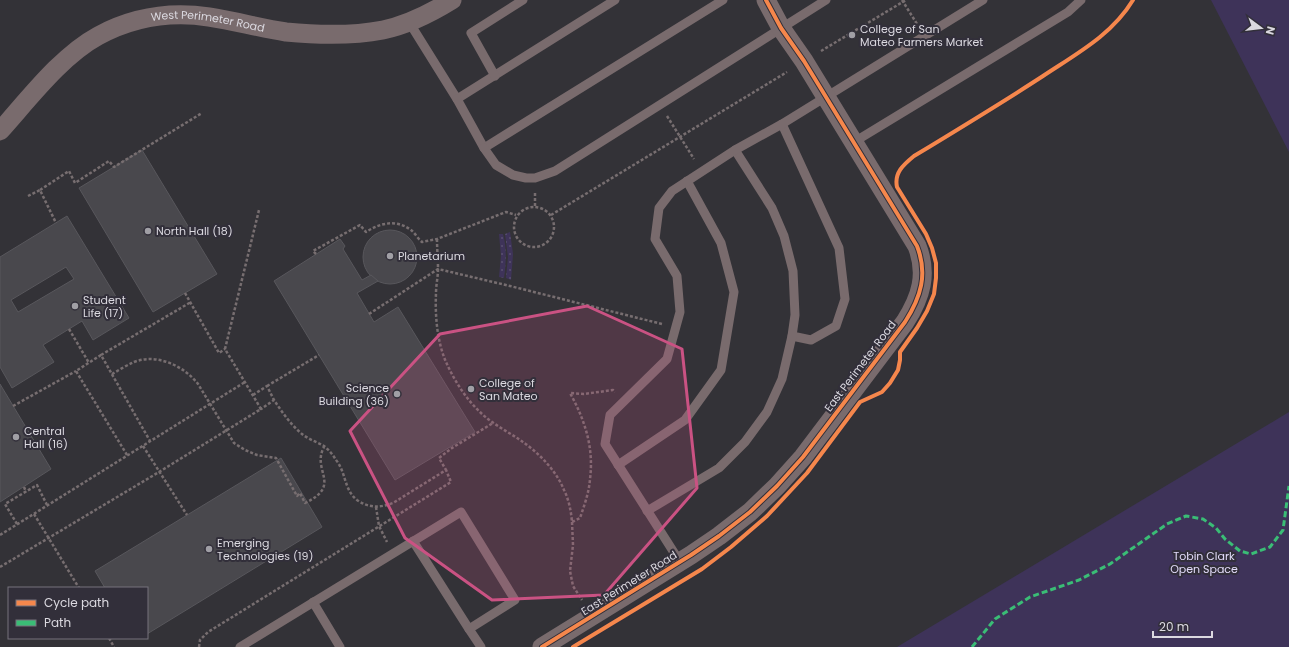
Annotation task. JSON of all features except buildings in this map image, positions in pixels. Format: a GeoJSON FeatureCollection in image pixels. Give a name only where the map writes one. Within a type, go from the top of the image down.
{"type":"FeatureCollection","features":[{"type":"Feature","properties":{"kind":"street","name":"West Perimeter Road"},"geometry":{"type":"LineString","coordinates":[[0,131],[58,66],[76,50],[115,28],[145,18],[166,14],[188,15],[209,17],[287,32],[353,34],[383,30],[409,22],[434,11],[452,0]]}},
{"type":"Feature","properties":{"kind":"street","name":"East Perimeter Road"},"geometry":{"type":"LineString","coordinates":[[542,647],[680,562],[719,536],[750,512],[777,486],[803,457],[905,322],[916,303],[921,290],[922,267],[920,252],[826,96],[781,28],[766,0]]}},
{"type":"Feature","properties":{"kind":"lane"},"geometry":{"type":"LineString","coordinates":[[494,76],[471,33],[523,0]]}},
{"type":"Feature","properties":{"kind":"lane"},"geometry":{"type":"LineString","coordinates":[[457,99],[615,0]]}},
{"type":"Feature","properties":{"kind":"lane"},"geometry":{"type":"LineString","coordinates":[[484,148],[723,0]]}},
{"type":"Feature","properties":{"kind":"lane"},"geometry":{"type":"LineString","coordinates":[[409,22],[457,99],[484,148],[496,165],[513,175],[526,178],[535,178],[555,171],[826,0]]}},
{"type":"Feature","properties":{"kind":"lane"},"geometry":{"type":"LineString","coordinates":[[680,562],[605,444],[610,415],[667,359],[680,312],[677,276],[654,239],[659,208],[672,191],[735,150],[782,124],[983,0]]}},
{"type":"Feature","properties":{"kind":"lane"},"geometry":{"type":"LineString","coordinates":[[854,142],[1068,12],[1081,0]]}},
{"type":"Feature","properties":{"kind":"lane"},"geometry":{"type":"LineString","coordinates":[[782,124],[839,248],[845,299],[836,326],[812,340],[792,336]]}},
{"type":"Feature","properties":{"kind":"lane"},"geometry":{"type":"LineString","coordinates":[[647,511],[719,468],[745,442],[767,412],[782,379],[792,336],[795,315],[793,271],[784,236],[772,208],[735,150]]}},
{"type":"Feature","properties":{"kind":"lane"},"geometry":{"type":"LineString","coordinates":[[618,465],[685,420],[721,370],[734,292],[721,243],[687,181]]}},
{"type":"Feature","properties":{"kind":"lane"},"geometry":{"type":"LineString","coordinates":[[240,647],[461,512],[515,600],[469,629]]}},
{"type":"Feature","properties":{"kind":"lane"},"geometry":{"type":"LineString","coordinates":[[413,541],[481,647]]}},
{"type":"Feature","properties":{"kind":"lane"},"geometry":{"type":"LineString","coordinates":[[312,602],[340,647]]}},
{"type":"Feature","properties":{"kind":"path"},"geometry":{"type":"LineString","coordinates":[[552,215],[904,1],[925,37]]}},
{"type":"Feature","properties":{"kind":"path"},"geometry":{"type":"LineString","coordinates":[[660,105],[681,137],[701,172]]}},
{"type":"Feature","properties":{"kind":"path"},"geometry":{"type":"LineString","coordinates":[[28,196],[69,171],[75,183],[109,160],[114,167],[202,113]]}},
{"type":"Feature","properties":{"kind":"path"},"geometry":{"type":"LineString","coordinates":[[40,190],[56,223]]}},
{"type":"Feature","properties":{"kind":"path"},"geometry":{"type":"LineString","coordinates":[[528,207],[542,207],[552,215],[554,223],[553,236],[544,246],[531,247],[525,245],[520,242],[516,236],[514,229],[516,215],[528,207]]}},
{"type":"Feature","properties":{"kind":"path"},"geometry":{"type":"LineString","coordinates":[[259,210],[225,349],[261,409]]}},
{"type":"Feature","properties":{"kind":"path"},"geometry":{"type":"LineString","coordinates":[[316,254],[313,251],[360,225],[366,232],[376,226],[386,223],[398,224],[411,230],[422,242],[436,239],[506,212],[516,215]]}},
{"type":"Feature","properties":{"kind":"path"},"geometry":{"type":"LineString","coordinates":[[436,239],[438,269],[435,316],[439,340],[446,362],[458,385],[480,413],[540,456],[555,474],[564,489],[570,507],[572,522],[573,545],[570,571],[573,586],[591,616]]}},
{"type":"Feature","properties":{"kind":"path"},"geometry":{"type":"LineString","coordinates":[[369,314],[438,269],[676,328]]}},
{"type":"Feature","properties":{"kind":"path"},"geometry":{"type":"LineString","coordinates":[[185,293],[219,352],[225,349]]}},
{"type":"Feature","properties":{"kind":"path"},"geometry":{"type":"LineString","coordinates":[[13,406],[76,371],[191,302]]}},
{"type":"Feature","properties":{"kind":"path"},"geometry":{"type":"LineString","coordinates":[[69,329],[89,363]]}},
{"type":"Feature","properties":{"kind":"path"},"geometry":{"type":"LineString","coordinates":[[101,355],[150,441]]}},
{"type":"Feature","properties":{"kind":"path"},"geometry":{"type":"LineString","coordinates":[[252,395],[319,355]]}},
{"type":"Feature","properties":{"kind":"path"},"geometry":{"type":"LineString","coordinates":[[112,374],[136,362],[150,360],[167,362],[180,367],[193,377],[234,442],[245,450],[257,455],[276,458],[297,496],[300,493],[305,503],[324,489],[325,477],[320,460],[321,452],[324,447]]}},
{"type":"Feature","properties":{"kind":"path"},"geometry":{"type":"LineString","coordinates":[[76,371],[127,456]]}},
{"type":"Feature","properties":{"kind":"path"},"geometry":{"type":"LineString","coordinates":[[0,535],[245,382]]}},
{"type":"Feature","properties":{"kind":"path"},"geometry":{"type":"LineString","coordinates":[[267,386],[274,400],[290,422],[302,434],[331,452],[339,463],[348,490],[356,500],[366,505],[376,507],[393,504],[446,470]]}},
{"type":"Feature","properties":{"kind":"path"},"geometry":{"type":"LineString","coordinates":[[572,522],[580,518],[586,500],[590,480],[591,457],[589,438],[584,422],[570,393],[584,394],[613,390],[624,401]]}},
{"type":"Feature","properties":{"kind":"path"},"geometry":{"type":"LineString","coordinates":[[0,567],[159,472],[274,400]]}},
{"type":"Feature","properties":{"kind":"path"},"geometry":{"type":"LineString","coordinates":[[199,647],[200,640],[208,632],[451,482],[439,458],[452,448],[493,423]]}},
{"type":"Feature","properties":{"kind":"path"},"geometry":{"type":"LineString","coordinates":[[143,446],[187,515]]}},
{"type":"Feature","properties":{"kind":"path"},"geometry":{"type":"LineString","coordinates":[[17,524],[5,504],[37,485],[48,505]]}},
{"type":"Feature","properties":{"kind":"path"},"geometry":{"type":"LineString","coordinates":[[24,487],[26,492]]}},
{"type":"Feature","properties":{"kind":"path"},"geometry":{"type":"LineString","coordinates":[[376,507],[379,526]]}},
{"type":"Feature","properties":{"kind":"path"},"geometry":{"type":"LineString","coordinates":[[34,514],[78,587]]}},
{"type":"Feature","properties":{"kind":"highlighted area"},"geometry":{"type":"Polygon","coordinates":[[[587,306],[682,349],[697,488],[604,595],[492,600],[405,538],[350,431],[440,334],[587,306]]]}},
{"type":"Feature","properties":{"kind":"green space"},"geometry":{"type":"Polygon","coordinates":[[[1211,0],[1289,0],[1289,152],[1211,0]]]}},
{"type":"Feature","properties":{"kind":"green space"},"geometry":{"type":"Polygon","coordinates":[[[510,232],[513,254],[511,280],[506,278],[508,257],[505,234],[510,232]]]}},
{"type":"Feature","properties":{"kind":"green space"},"geometry":{"type":"Polygon","coordinates":[[[499,234],[503,234],[506,250],[504,278],[499,277],[501,256],[499,234]]]}},
{"type":"Feature","properties":{"kind":"green space","name":"Tobin Clark Open Space"},"geometry":{"type":"Polygon","coordinates":[[[1289,412],[1289,647],[897,647],[1289,412]]]}},
{"type":"Feature","properties":{"kind":"marked path"},"geometry":{"type":"LineString","coordinates":[[972,647],[995,619],[1030,597],[1079,580],[1110,564],[1167,524],[1186,516],[1203,519],[1216,528],[1225,539],[1240,551],[1251,554],[1270,547],[1283,530],[1289,486]]}},
{"type":"Feature","properties":{"kind":"cycle path"},"geometry":{"type":"LineString","coordinates":[[542,647],[691,555],[750,512],[777,486],[803,457],[905,322],[911,313],[919,294],[922,266],[917,246],[804,61],[781,28],[766,0]]}},
{"type":"Feature","properties":{"kind":"cycle path"},"geometry":{"type":"LineString","coordinates":[[573,647],[702,569],[731,547],[767,516],[807,473],[860,402],[882,392],[890,383],[898,370],[900,352],[927,311],[934,294],[936,278],[936,263],[932,248],[926,234],[897,187],[896,182],[898,173],[914,156],[1011,97],[1092,43],[1115,24],[1133,0]]}},
{"type":"Feature","properties":{"kind":"place","name":"College of San Mateo Farmers Market"},"geometry":{"type":"Point","coordinates":[852,35]}},
{"type":"Feature","properties":{"kind":"place","name":"North Hall (18)"},"geometry":{"type":"Point","coordinates":[148,231]}},
{"type":"Feature","properties":{"kind":"place","name":"Planetarium"},"geometry":{"type":"Point","coordinates":[390,256]}},
{"type":"Feature","properties":{"kind":"place","name":"Student Life (17)"},"geometry":{"type":"Point","coordinates":[75,306]}},
{"type":"Feature","properties":{"kind":"place","name":"College of San Mateo"},"geometry":{"type":"Point","coordinates":[471,389]}},
{"type":"Feature","properties":{"kind":"place","name":"Science Building (36)"},"geometry":{"type":"Point","coordinates":[397,394]}},
{"type":"Feature","properties":{"kind":"place","name":"Central Hall (16)"},"geometry":{"type":"Point","coordinates":[16,437]}},
{"type":"Feature","properties":{"kind":"place","name":"Emerging Technologies (19)"},"geometry":{"type":"Point","coordinates":[209,549]}}]}
